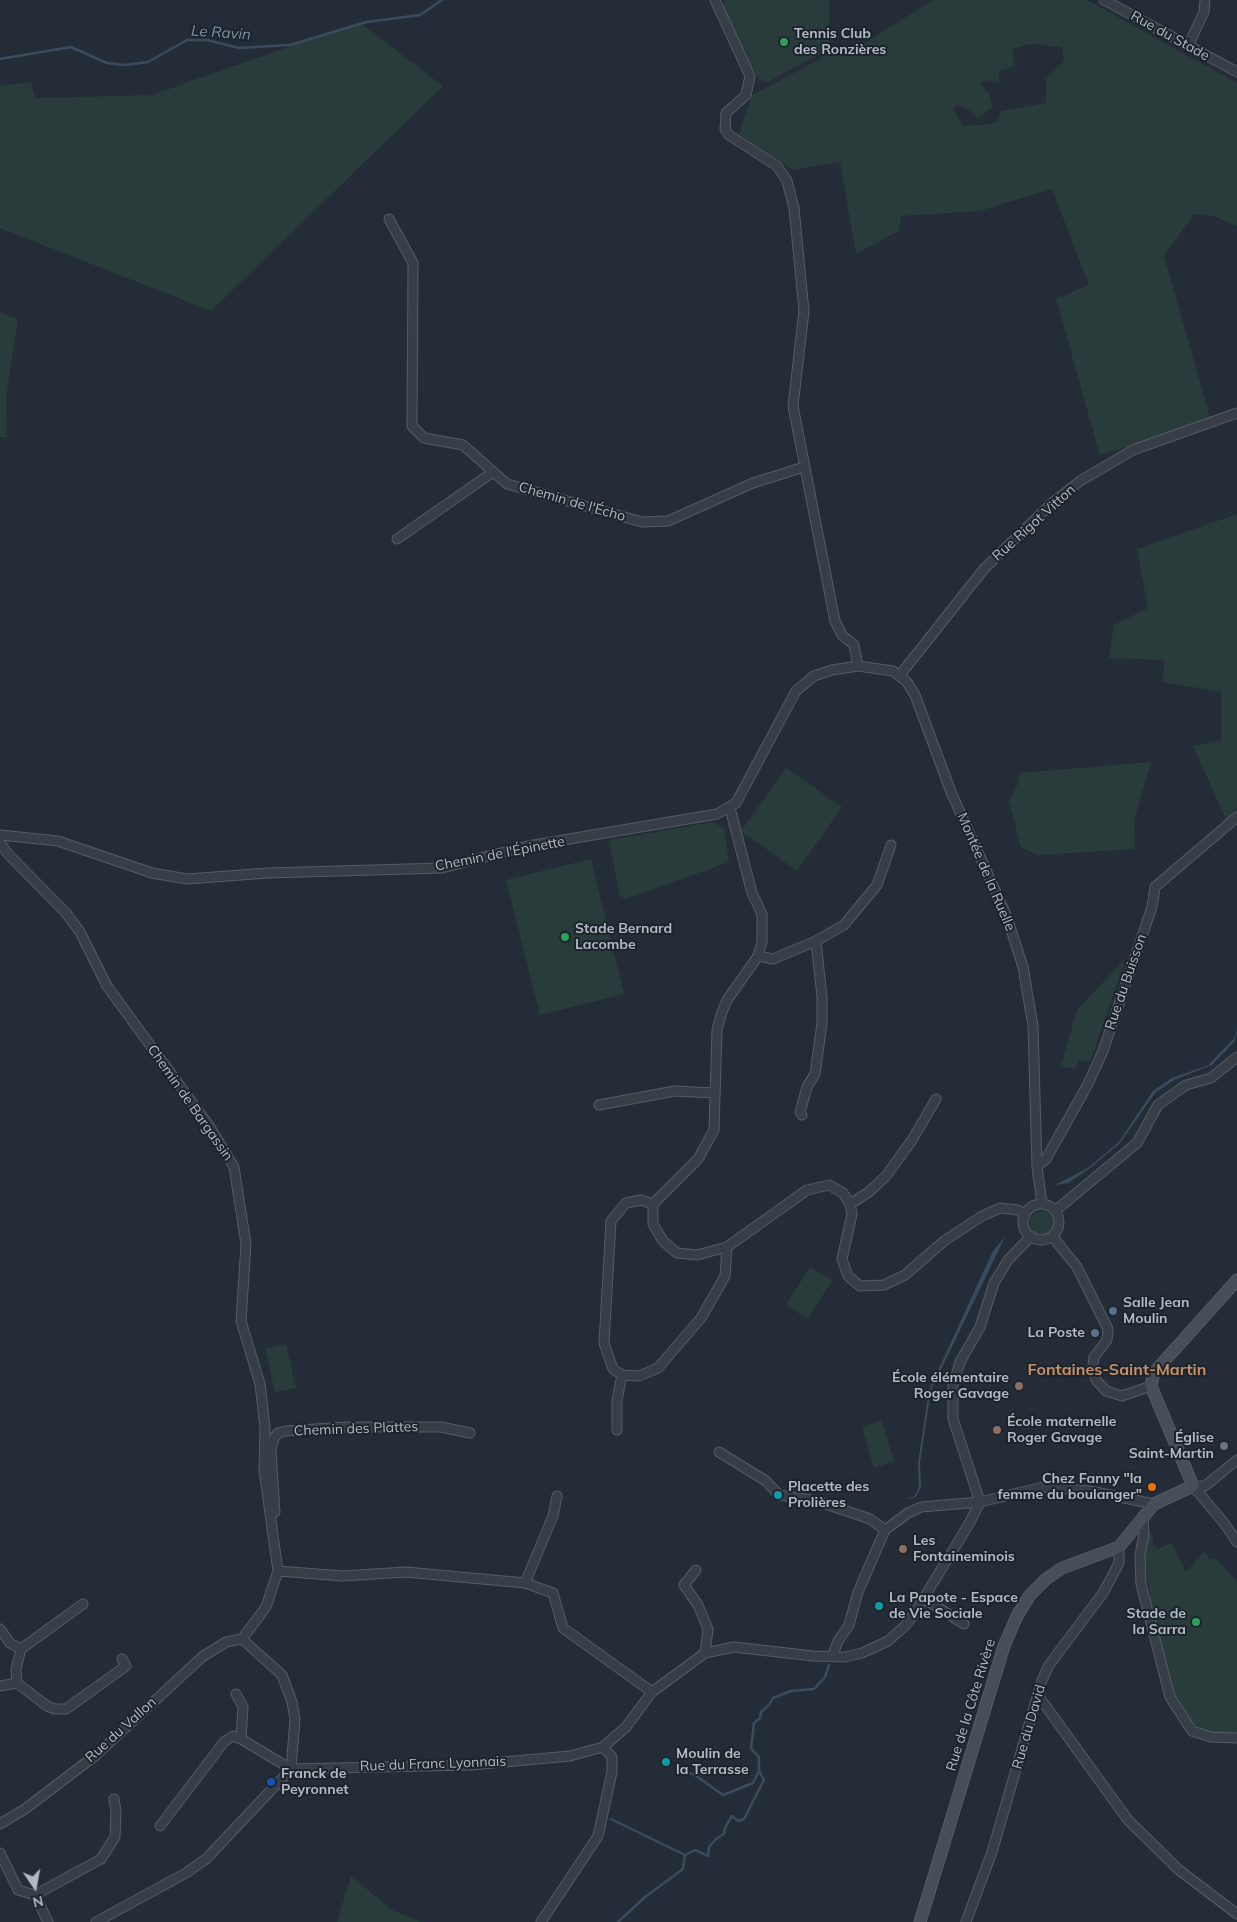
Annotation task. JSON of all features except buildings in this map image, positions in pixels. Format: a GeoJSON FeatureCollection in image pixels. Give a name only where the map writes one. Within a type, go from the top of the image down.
{"type":"FeatureCollection","features":[{"type":"Feature","properties":{"kind":"street"},"geometry":{"type":"LineString","coordinates":[[715,0],[750,76],[746,95],[726,113],[724,130],[777,166],[787,181],[794,208],[804,311],[793,406],[835,621],[842,634],[854,645],[858,666]]}},
{"type":"Feature","properties":{"kind":"street","name":"Rue du Stade"},"geometry":{"type":"LineString","coordinates":[[1104,0],[1237,72]]}},
{"type":"Feature","properties":{"kind":"street"},"geometry":{"type":"LineString","coordinates":[[1188,46],[1204,12],[1205,0]]}},
{"type":"Feature","properties":{"kind":"street","name":"Chemin de l'Écho"},"geometry":{"type":"LineString","coordinates":[[389,219],[413,263],[412,426],[424,438],[463,445],[507,484],[642,522],[668,521],[753,483],[804,467]]}},
{"type":"Feature","properties":{"kind":"street","name":"Rue Rigot Vitton"},"geometry":{"type":"LineString","coordinates":[[900,675],[984,569],[1052,503],[1080,481],[1133,450],[1237,413]]}},
{"type":"Feature","properties":{"kind":"street"},"geometry":{"type":"LineString","coordinates":[[397,539],[493,472]]}},
{"type":"Feature","properties":{"kind":"street"},"geometry":{"type":"LineString","coordinates":[[900,675],[894,671],[858,666],[832,670],[814,676],[796,691],[736,803],[730,808],[752,893],[762,914],[762,942],[758,956],[728,1000],[717,1030],[714,1130],[698,1159],[653,1204],[653,1224],[663,1241],[677,1253],[697,1255],[727,1247],[808,1190],[829,1184],[843,1193],[850,1204],[852,1214],[842,1259],[848,1276],[860,1286],[884,1285],[905,1275],[965,1225],[1000,1208],[1018,1210],[1025,1215]]}},
{"type":"Feature","properties":{"kind":"street","name":"Montée de la Ruelle"},"geometry":{"type":"LineString","coordinates":[[900,675],[915,696],[951,792],[1007,917],[1023,967],[1033,1026],[1037,1167],[1042,1204]]}},
{"type":"Feature","properties":{"kind":"street","name":"Chemin de l'Épinette"},"geometry":{"type":"LineString","coordinates":[[0,835],[58,841],[152,873],[187,879],[268,872],[442,868],[528,846],[717,814],[730,808]]}},
{"type":"Feature","properties":{"kind":"street","name":"Rue du Buisson"},"geometry":{"type":"LineString","coordinates":[[1037,1167],[1046,1159],[1088,1084],[1103,1050],[1152,907],[1155,887],[1237,817]]}},
{"type":"Feature","properties":{"kind":"street","name":"Chemin de Bargassin"},"geometry":{"type":"LineString","coordinates":[[0,843],[8,854],[66,913],[80,932],[108,986],[210,1127],[234,1167],[246,1244],[241,1321],[260,1384],[265,1427],[264,1470],[278,1571],[266,1607],[242,1639]]}},
{"type":"Feature","properties":{"kind":"street"},"geometry":{"type":"LineString","coordinates":[[758,956],[773,959],[816,941],[844,925],[877,884],[891,845]]}},
{"type":"Feature","properties":{"kind":"street"},"geometry":{"type":"LineString","coordinates":[[802,1116],[800,1112],[807,1087],[815,1074],[822,1023],[822,997],[816,941]]}},
{"type":"Feature","properties":{"kind":"street"},"geometry":{"type":"LineString","coordinates":[[1055,1210],[1137,1143],[1158,1105],[1186,1086],[1211,1078],[1237,1057]]}},
{"type":"Feature","properties":{"kind":"street"},"geometry":{"type":"LineString","coordinates":[[599,1105],[675,1091],[715,1093]]}},
{"type":"Feature","properties":{"kind":"street"},"geometry":{"type":"LineString","coordinates":[[850,1204],[869,1192],[886,1176],[912,1140],[936,1099]]}},
{"type":"Feature","properties":{"kind":"street"},"geometry":{"type":"LineString","coordinates":[[653,1204],[641,1200],[626,1203],[611,1221],[604,1343],[613,1369],[622,1375],[639,1376],[658,1368],[700,1318],[725,1276],[727,1247]]}},
{"type":"Feature","properties":{"kind":"street"},"geometry":{"type":"LineString","coordinates":[[1042,1204],[1055,1210],[1059,1227],[1052,1236],[1042,1240],[1030,1236],[1024,1227],[1025,1215],[1030,1208],[1042,1204]]}},
{"type":"Feature","properties":{"kind":"street"},"geometry":{"type":"LineString","coordinates":[[541,1922],[598,1836],[612,1772],[612,1757],[603,1747],[626,1727],[652,1692],[705,1653],[734,1647],[832,1657],[862,1653],[888,1641],[905,1626],[974,1515],[980,1502],[953,1419],[953,1385],[960,1362],[980,1327],[994,1282],[1008,1260],[1030,1236]]}},
{"type":"Feature","properties":{"kind":"street"},"geometry":{"type":"LineString","coordinates":[[1052,1236],[1077,1267],[1108,1329],[1107,1340],[1094,1357],[1093,1366],[1096,1380],[1106,1391],[1122,1396],[1151,1386]]}},
{"type":"Feature","properties":{"kind":"street"},"geometry":{"type":"LineString","coordinates":[[1237,1280],[1158,1368],[1153,1376],[1151,1386],[1194,1486],[1237,1542]]}},
{"type":"Feature","properties":{"kind":"street"},"geometry":{"type":"LineString","coordinates":[[617,1430],[617,1400],[622,1375]]}},
{"type":"Feature","properties":{"kind":"street","name":"Chemin des Plattes"},"geometry":{"type":"LineString","coordinates":[[273,1527],[276,1510],[271,1450],[274,1438],[278,1434],[286,1431],[344,1427],[441,1426],[470,1433]]}},
{"type":"Feature","properties":{"kind":"street"},"geometry":{"type":"LineString","coordinates":[[720,1452],[766,1481],[779,1495],[817,1501],[870,1519],[885,1530]]}},
{"type":"Feature","properties":{"kind":"street"},"geometry":{"type":"LineString","coordinates":[[1119,1547],[1154,1504],[1194,1486],[1204,1486],[1237,1460]]}},
{"type":"Feature","properties":{"kind":"street"},"geometry":{"type":"LineString","coordinates":[[832,1657],[838,1641],[849,1625],[858,1592],[885,1530],[908,1513],[920,1507],[980,1502],[1044,1487],[1090,1492],[1154,1504]]}},
{"type":"Feature","properties":{"kind":"street"},"geometry":{"type":"LineString","coordinates":[[525,1583],[552,1516],[557,1496]]}},
{"type":"Feature","properties":{"kind":"street"},"geometry":{"type":"LineString","coordinates":[[1143,1517],[1144,1534],[1140,1555],[1141,1584],[1170,1697],[1192,1730],[1211,1738],[1237,1738]]}},
{"type":"Feature","properties":{"kind":"street","name":"Rue du David"},"geometry":{"type":"LineString","coordinates":[[966,1922],[992,1852],[1037,1694],[1049,1665],[1104,1593],[1119,1563],[1119,1547]]}},
{"type":"Feature","properties":{"kind":"street","name":"Rue de la Côte Rivère"},"geometry":{"type":"LineString","coordinates":[[920,1922],[1004,1646],[1018,1614],[1030,1595],[1046,1579],[1062,1568],[1119,1547]]}},
{"type":"Feature","properties":{"kind":"street"},"geometry":{"type":"LineString","coordinates":[[696,1570],[684,1585],[698,1605],[708,1629],[705,1653]]}},
{"type":"Feature","properties":{"kind":"street"},"geometry":{"type":"LineString","coordinates":[[278,1571],[343,1576],[406,1572],[525,1583],[553,1593],[563,1628],[652,1692]]}},
{"type":"Feature","properties":{"kind":"street"},"geometry":{"type":"LineString","coordinates":[[923,1598],[964,1624]]}},
{"type":"Feature","properties":{"kind":"street"},"geometry":{"type":"LineString","coordinates":[[17,1683],[16,1669],[22,1649],[83,1604]]}},
{"type":"Feature","properties":{"kind":"street"},"geometry":{"type":"LineString","coordinates":[[0,1629],[10,1643],[22,1649]]}},
{"type":"Feature","properties":{"kind":"street"},"geometry":{"type":"LineString","coordinates":[[96,1922],[186,1873],[206,1859],[291,1770],[295,1719],[289,1693],[282,1675],[242,1639]]}},
{"type":"Feature","properties":{"kind":"street","name":"Rue du Vallon"},"geometry":{"type":"LineString","coordinates":[[0,1824],[25,1809],[96,1755],[202,1657],[226,1642],[242,1639]]}},
{"type":"Feature","properties":{"kind":"street"},"geometry":{"type":"LineString","coordinates":[[0,1686],[17,1683],[47,1706],[54,1709],[66,1709],[126,1666],[122,1659]]}},
{"type":"Feature","properties":{"kind":"street"},"geometry":{"type":"LineString","coordinates":[[236,1694],[244,1707],[241,1739]]}},
{"type":"Feature","properties":{"kind":"street"},"geometry":{"type":"LineString","coordinates":[[1037,1694],[1128,1820],[1179,1870],[1237,1914]]}},
{"type":"Feature","properties":{"kind":"street"},"geometry":{"type":"LineString","coordinates":[[160,1826],[224,1742],[233,1736],[291,1770]]}},
{"type":"Feature","properties":{"kind":"street","name":"Rue du Franc Lyonnais"},"geometry":{"type":"LineString","coordinates":[[291,1770],[471,1765],[570,1756],[603,1747]]}},
{"type":"Feature","properties":{"kind":"street"},"geometry":{"type":"LineString","coordinates":[[0,1853],[18,1890],[35,1895],[101,1860],[115,1838],[116,1810],[114,1798]]}},
{"type":"Feature","properties":{"kind":"street"},"geometry":{"type":"LineString","coordinates":[[35,1895],[48,1922]]}},
{"type":"Feature","properties":{"kind":"shaded area"},"geometry":{"type":"Polygon","coordinates":[[[726,0],[829,0],[829,54],[857,48],[933,0],[1087,0],[1237,83],[1237,226],[1213,216],[1194,214],[1164,256],[1210,418],[1145,442],[1100,455],[1056,299],[1089,285],[1052,189],[979,211],[901,216],[899,231],[856,254],[840,162],[793,170],[739,134],[752,95],[822,58],[820,54],[768,82],[759,80],[724,10],[726,0]],[[1030,44],[1013,49],[1014,66],[999,71],[999,83],[989,80],[979,83],[989,93],[992,107],[978,118],[966,108],[956,105],[953,109],[963,126],[993,124],[998,120],[1001,111],[1046,103],[1046,79],[1064,61],[1062,47],[1030,44]]]}},
{"type":"Feature","properties":{"kind":"shaded area"},"geometry":{"type":"Polygon","coordinates":[[[359,22],[443,86],[211,311],[0,228],[0,86],[31,82],[35,98],[152,95],[359,22]]]}},
{"type":"Feature","properties":{"kind":"shaded area"},"geometry":{"type":"Polygon","coordinates":[[[0,313],[18,319],[6,398],[7,437],[0,437],[0,313]]]}},
{"type":"Feature","properties":{"kind":"shaded area"},"geometry":{"type":"Polygon","coordinates":[[[1237,514],[1237,810],[1226,819],[1193,746],[1221,740],[1221,692],[1163,682],[1164,660],[1109,658],[1114,625],[1148,608],[1137,549],[1237,514]]]}},
{"type":"Feature","properties":{"kind":"shaded area"},"geometry":{"type":"Polygon","coordinates":[[[1151,762],[1134,821],[1135,849],[1039,855],[1021,848],[1009,800],[1017,786],[1020,773],[1151,762]]]}},
{"type":"Feature","properties":{"kind":"shaded area"},"geometry":{"type":"Polygon","coordinates":[[[786,768],[842,807],[797,871],[741,831],[786,768]]]}},
{"type":"Feature","properties":{"kind":"shaded area"},"geometry":{"type":"Polygon","coordinates":[[[713,822],[724,828],[729,862],[626,899],[620,896],[609,840],[713,822]]]}},
{"type":"Feature","properties":{"kind":"shaded area","name":"Stade Bernard Lacombe"},"geometry":{"type":"Polygon","coordinates":[[[591,859],[624,994],[540,1015],[506,880],[591,859]]]}},
{"type":"Feature","properties":{"kind":"shaded area"},"geometry":{"type":"Polygon","coordinates":[[[1126,958],[1090,1062],[1079,1060],[1075,1069],[1061,1066],[1077,1010],[1126,958]]]}},
{"type":"Feature","properties":{"kind":"shaded area"},"geometry":{"type":"Polygon","coordinates":[[[1042,1211],[1047,1212],[1053,1218],[1053,1228],[1047,1234],[1042,1235],[1037,1234],[1031,1228],[1030,1223],[1031,1218],[1037,1212],[1042,1211]]]}},
{"type":"Feature","properties":{"kind":"shaded area"},"geometry":{"type":"Polygon","coordinates":[[[810,1267],[832,1280],[808,1319],[786,1305],[810,1267]]]}},
{"type":"Feature","properties":{"kind":"shaded area"},"geometry":{"type":"Polygon","coordinates":[[[286,1344],[296,1388],[275,1392],[265,1349],[286,1344]]]}},
{"type":"Feature","properties":{"kind":"shaded area"},"geometry":{"type":"Polygon","coordinates":[[[882,1420],[894,1461],[874,1468],[862,1427],[882,1420]]]}},
{"type":"Feature","properties":{"kind":"shaded area","name":"Stade de la Sarra"},"geometry":{"type":"Polygon","coordinates":[[[1146,1532],[1153,1534],[1153,1546],[1159,1549],[1171,1543],[1186,1572],[1204,1552],[1211,1560],[1214,1558],[1219,1562],[1237,1581],[1237,1733],[1219,1734],[1205,1731],[1189,1722],[1178,1705],[1152,1609],[1146,1564],[1146,1532]]]}},
{"type":"Feature","properties":{"kind":"shaded area"},"geometry":{"type":"Polygon","coordinates":[[[351,1876],[392,1910],[421,1922],[337,1922],[351,1876]]]}},
{"type":"Feature","properties":{"kind":"water"},"geometry":{"type":"Polygon","coordinates":[[[1237,1028],[1235,1041],[1212,1065],[1174,1080],[1155,1093],[1120,1143],[1089,1169],[1068,1183],[1055,1185],[1088,1168],[1119,1142],[1153,1091],[1172,1078],[1212,1064],[1233,1042],[1237,1028]]]}},
{"type":"Feature","properties":{"kind":"water"},"geometry":{"type":"Polygon","coordinates":[[[1005,1237],[931,1390],[920,1463],[921,1487],[916,1497],[903,1500],[915,1496],[919,1486],[918,1463],[929,1390],[993,1251],[1005,1237]]]}},
{"type":"Feature","properties":{"kind":"waterway","name":"Le Ravin"},"geometry":{"type":"LineString","coordinates":[[0,59],[71,47],[107,63],[125,65],[148,62],[187,40],[207,40],[239,48],[290,45],[367,22],[420,15],[442,0]]}},
{"type":"Feature","properties":{"kind":"waterway"},"geometry":{"type":"LineString","coordinates":[[1211,1064],[1233,1041]]}},
{"type":"Feature","properties":{"kind":"waterway"},"geometry":{"type":"LineString","coordinates":[[618,1922],[645,1897],[683,1869],[685,1855],[695,1850],[708,1856],[709,1847],[724,1834],[725,1828],[732,1816],[738,1821],[744,1819],[764,1780],[759,1771],[759,1757],[751,1749],[754,1723],[760,1718],[761,1712],[769,1705],[773,1698],[791,1691],[814,1689],[825,1677],[829,1665]]}},
{"type":"Feature","properties":{"kind":"waterway"},"geometry":{"type":"LineString","coordinates":[[679,1769],[695,1775],[723,1795],[753,1783],[759,1771]]}},
{"type":"Feature","properties":{"kind":"waterway"},"geometry":{"type":"LineString","coordinates":[[611,1819],[685,1855]]}},
{"type":"Feature","properties":{"kind":"place","name":"Tennis Club des Ronzières"},"geometry":{"type":"Point","coordinates":[784,42]}},
{"type":"Feature","properties":{"kind":"place","name":"Stade Bernard Lacombe"},"geometry":{"type":"Point","coordinates":[565,937]}},
{"type":"Feature","properties":{"kind":"place","name":"Salle Jean Moulin"},"geometry":{"type":"Point","coordinates":[1113,1311]}},
{"type":"Feature","properties":{"kind":"place","name":"La Poste"},"geometry":{"type":"Point","coordinates":[1095,1333]}},
{"type":"Feature","properties":{"kind":"place","name":"École élémentaire Roger Gavage"},"geometry":{"type":"Point","coordinates":[1019,1386]}},
{"type":"Feature","properties":{"kind":"place","name":"École maternelle Roger Gavage"},"geometry":{"type":"Point","coordinates":[997,1430]}},
{"type":"Feature","properties":{"kind":"place","name":"Église Saint-Martin"},"geometry":{"type":"Point","coordinates":[1224,1446]}},
{"type":"Feature","properties":{"kind":"place","name":"Chez Fanny \"la femme du boulanger\""},"geometry":{"type":"Point","coordinates":[1152,1487]}},
{"type":"Feature","properties":{"kind":"place","name":"Placette des Prolières"},"geometry":{"type":"Point","coordinates":[778,1495]}},
{"type":"Feature","properties":{"kind":"place","name":"Les Fontaineminois"},"geometry":{"type":"Point","coordinates":[903,1549]}},
{"type":"Feature","properties":{"kind":"place","name":"La Papote - Espace de Vie Sociale"},"geometry":{"type":"Point","coordinates":[879,1606]}},
{"type":"Feature","properties":{"kind":"place","name":"Stade de la Sarra"},"geometry":{"type":"Point","coordinates":[1196,1622]}},
{"type":"Feature","properties":{"kind":"place","name":"Moulin de la Terrasse"},"geometry":{"type":"Point","coordinates":[666,1762]}},
{"type":"Feature","properties":{"kind":"place","name":"Franck de Peyronnet"},"geometry":{"type":"Point","coordinates":[271,1782]}},
{"type":"Feature","properties":{"kind":"district","name":"Fontaines-Saint-Martin"},"geometry":{"type":"Point","coordinates":[1117,1370]}}]}
